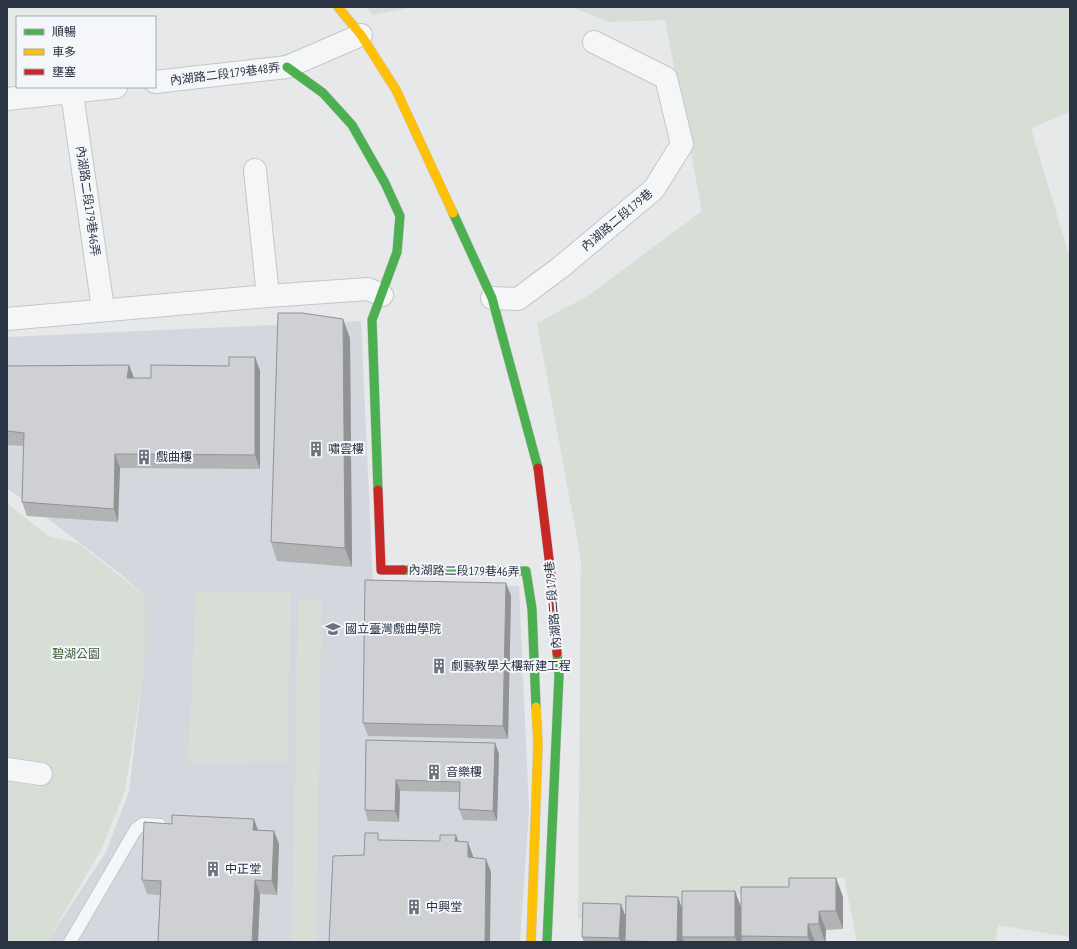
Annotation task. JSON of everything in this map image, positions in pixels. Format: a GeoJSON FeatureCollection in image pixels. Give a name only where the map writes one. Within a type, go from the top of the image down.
{"type":"FeatureCollection","features":[{"type":"Feature","properties":{"kind":"street","name":"內湖路二段179巷"},"geometry":{"type":"LineString","coordinates":[[338,7],[361,35],[396,90],[492,298],[536,459],[552,575],[559,675],[547,942]]}},
{"type":"Feature","properties":{"kind":"street","name":"內湖路二段179巷48弄"},"geometry":{"type":"LineString","coordinates":[[156,82],[287,66],[361,35]]}},
{"type":"Feature","properties":{"kind":"street","name":"內湖路二段179巷"},"geometry":{"type":"LineString","coordinates":[[492,298],[518,299],[561,267],[654,189],[682,144],[666,78],[594,42]]}},
{"type":"Feature","properties":{"kind":"street","name":"內湖路二段179巷46弄"},"geometry":{"type":"LineString","coordinates":[[287,66],[323,93],[352,125],[385,183],[400,216],[397,252],[372,320],[381,570],[526,571],[532,609],[538,744],[531,942]]}},
{"type":"Feature","properties":{"kind":"street"},"geometry":{"type":"LineString","coordinates":[[7,98],[101,88]]}},
{"type":"Feature","properties":{"kind":"street","name":"內湖路二段179巷46弄"},"geometry":{"type":"LineString","coordinates":[[72,90],[103,309]]}},
{"type":"Feature","properties":{"kind":"street"},"geometry":{"type":"LineString","coordinates":[[255,170],[268,296]]}},
{"type":"Feature","properties":{"kind":"street"},"geometry":{"type":"LineString","coordinates":[[7,318],[103,309],[368,289],[382,295]]}},
{"type":"Feature","properties":{"kind":"street"},"geometry":{"type":"LineString","coordinates":[[7,768],[41,774]]}},
{"type":"Feature","properties":{"kind":"lane"},"geometry":{"type":"LineString","coordinates":[[70,942],[136,829],[143,824],[172,826]]}},
{"type":"Feature","properties":{"kind":"shaded area","name":"國立臺灣戲曲學院"},"geometry":{"type":"Polygon","coordinates":[[[361,321],[373,585],[519,586],[529,810],[520,942],[47,942],[106,852],[129,791],[144,664],[144,595],[118,572],[7,488],[7,337],[361,321]]]}},
{"type":"Feature","properties":{"kind":"green space"},"geometry":{"type":"Polygon","coordinates":[[[366,7],[412,7],[373,15],[366,7]]]}},
{"type":"Feature","properties":{"kind":"green space"},"geometry":{"type":"Polygon","coordinates":[[[572,7],[1070,7],[1070,112],[1031,128],[1070,258],[1070,937],[998,925],[995,942],[857,942],[844,877],[578,919],[581,560],[537,323],[588,296],[702,211],[665,20],[610,22],[572,7]]]}},
{"type":"Feature","properties":{"kind":"green space","name":"碧湖公園"},"geometry":{"type":"Polygon","coordinates":[[[7,503],[48,536],[78,543],[145,596],[145,662],[125,791],[101,850],[47,942],[7,942],[7,503]]]}},
{"type":"Feature","properties":{"kind":"green space"},"geometry":{"type":"Polygon","coordinates":[[[196,591],[291,592],[287,762],[188,763],[196,591]]]}},
{"type":"Feature","properties":{"kind":"green space"},"geometry":{"type":"Polygon","coordinates":[[[298,600],[322,600],[316,942],[292,942],[298,600]]]}},
{"type":"Feature","properties":{"kind":"building","name":"嘯雲樓"},"geometry":{"type":"Polygon","coordinates":[[[278,313],[302,313],[343,319],[345,548],[271,542],[278,313]]]}},
{"type":"Feature","properties":{"kind":"building","name":"戲曲樓"},"geometry":{"type":"Polygon","coordinates":[[[229,357],[255,357],[255,455],[115,454],[114,509],[22,502],[24,433],[7,431],[7,366],[129,365],[127,378],[151,378],[151,365],[229,366],[229,357]]]}},
{"type":"Feature","properties":{"kind":"building","name":"劇藝教學大樓新建工程"},"geometry":{"type":"Polygon","coordinates":[[[365,580],[506,583],[503,726],[363,723],[365,580]]]}},
{"type":"Feature","properties":{"kind":"building","name":"音樂樓"},"geometry":{"type":"Polygon","coordinates":[[[366,740],[495,743],[493,811],[459,809],[460,782],[396,780],[395,811],[365,810],[366,740]]]}},
{"type":"Feature","properties":{"kind":"building","name":"中正堂"},"geometry":{"type":"Polygon","coordinates":[[[172,815],[254,819],[253,830],[274,831],[272,881],[255,880],[252,942],[158,942],[161,881],[142,880],[144,822],[172,824],[172,815]]]}},
{"type":"Feature","properties":{"kind":"building","name":"中興堂"},"geometry":{"type":"Polygon","coordinates":[[[365,833],[378,833],[378,840],[440,841],[440,835],[456,835],[455,841],[468,842],[468,857],[486,859],[485,942],[329,942],[333,856],[364,855],[365,833]]]}},
{"type":"Feature","properties":{"kind":"building"},"geometry":{"type":"Polygon","coordinates":[[[789,878],[836,878],[836,911],[819,911],[819,924],[808,924],[808,937],[741,936],[741,887],[789,887],[789,878]]]}},
{"type":"Feature","properties":{"kind":"building"},"geometry":{"type":"Polygon","coordinates":[[[682,891],[735,891],[735,937],[682,937],[682,891]]]}},
{"type":"Feature","properties":{"kind":"building"},"geometry":{"type":"Polygon","coordinates":[[[626,896],[678,897],[677,942],[625,941],[626,896]]]}},
{"type":"Feature","properties":{"kind":"building"},"geometry":{"type":"Polygon","coordinates":[[[583,903],[621,904],[619,938],[582,937],[583,903]]]}},
{"type":"Feature","properties":{"kind":"traffic: fast"},"geometry":{"type":"LineString","coordinates":[[287,67],[323,93],[352,125],[385,183],[400,216],[397,252],[372,320],[378,490]]}},
{"type":"Feature","properties":{"kind":"traffic: fast"},"geometry":{"type":"LineString","coordinates":[[453,213],[492,298],[538,468]]}},
{"type":"Feature","properties":{"kind":"traffic: fast"},"geometry":{"type":"LineString","coordinates":[[403,570],[526,571],[532,609],[536,707]]}},
{"type":"Feature","properties":{"kind":"traffic: fast"},"geometry":{"type":"LineString","coordinates":[[547,942],[559,675],[557,653]]}},
{"type":"Feature","properties":{"kind":"traffic: slow"},"geometry":{"type":"LineString","coordinates":[[338,7],[361,35],[396,90],[453,213]]}},
{"type":"Feature","properties":{"kind":"traffic: slow"},"geometry":{"type":"LineString","coordinates":[[531,942],[538,744],[536,707]]}},
{"type":"Feature","properties":{"kind":"traffic: jam"},"geometry":{"type":"LineString","coordinates":[[538,468],[551,575],[557,653]]}},
{"type":"Feature","properties":{"kind":"traffic: jam"},"geometry":{"type":"LineString","coordinates":[[378,490],[381,570],[403,570]]}},
{"type":"Feature","properties":{"kind":"place","name":"嘯雲樓"},"geometry":{"type":"Point","coordinates":[316,449]}},
{"type":"Feature","properties":{"kind":"place","name":"戲曲樓"},"geometry":{"type":"Point","coordinates":[144,457]}},
{"type":"Feature","properties":{"kind":"place","name":"國立臺灣戲曲學院"},"geometry":{"type":"Point","coordinates":[333,629]}},
{"type":"Feature","properties":{"kind":"place","name":"劇藝教學大樓新建工程"},"geometry":{"type":"Point","coordinates":[439,666]}},
{"type":"Feature","properties":{"kind":"place","name":"音樂樓"},"geometry":{"type":"Point","coordinates":[434,772]}},
{"type":"Feature","properties":{"kind":"place","name":"中正堂"},"geometry":{"type":"Point","coordinates":[213,869]}},
{"type":"Feature","properties":{"kind":"place","name":"中興堂"},"geometry":{"type":"Point","coordinates":[414,907]}}]}
